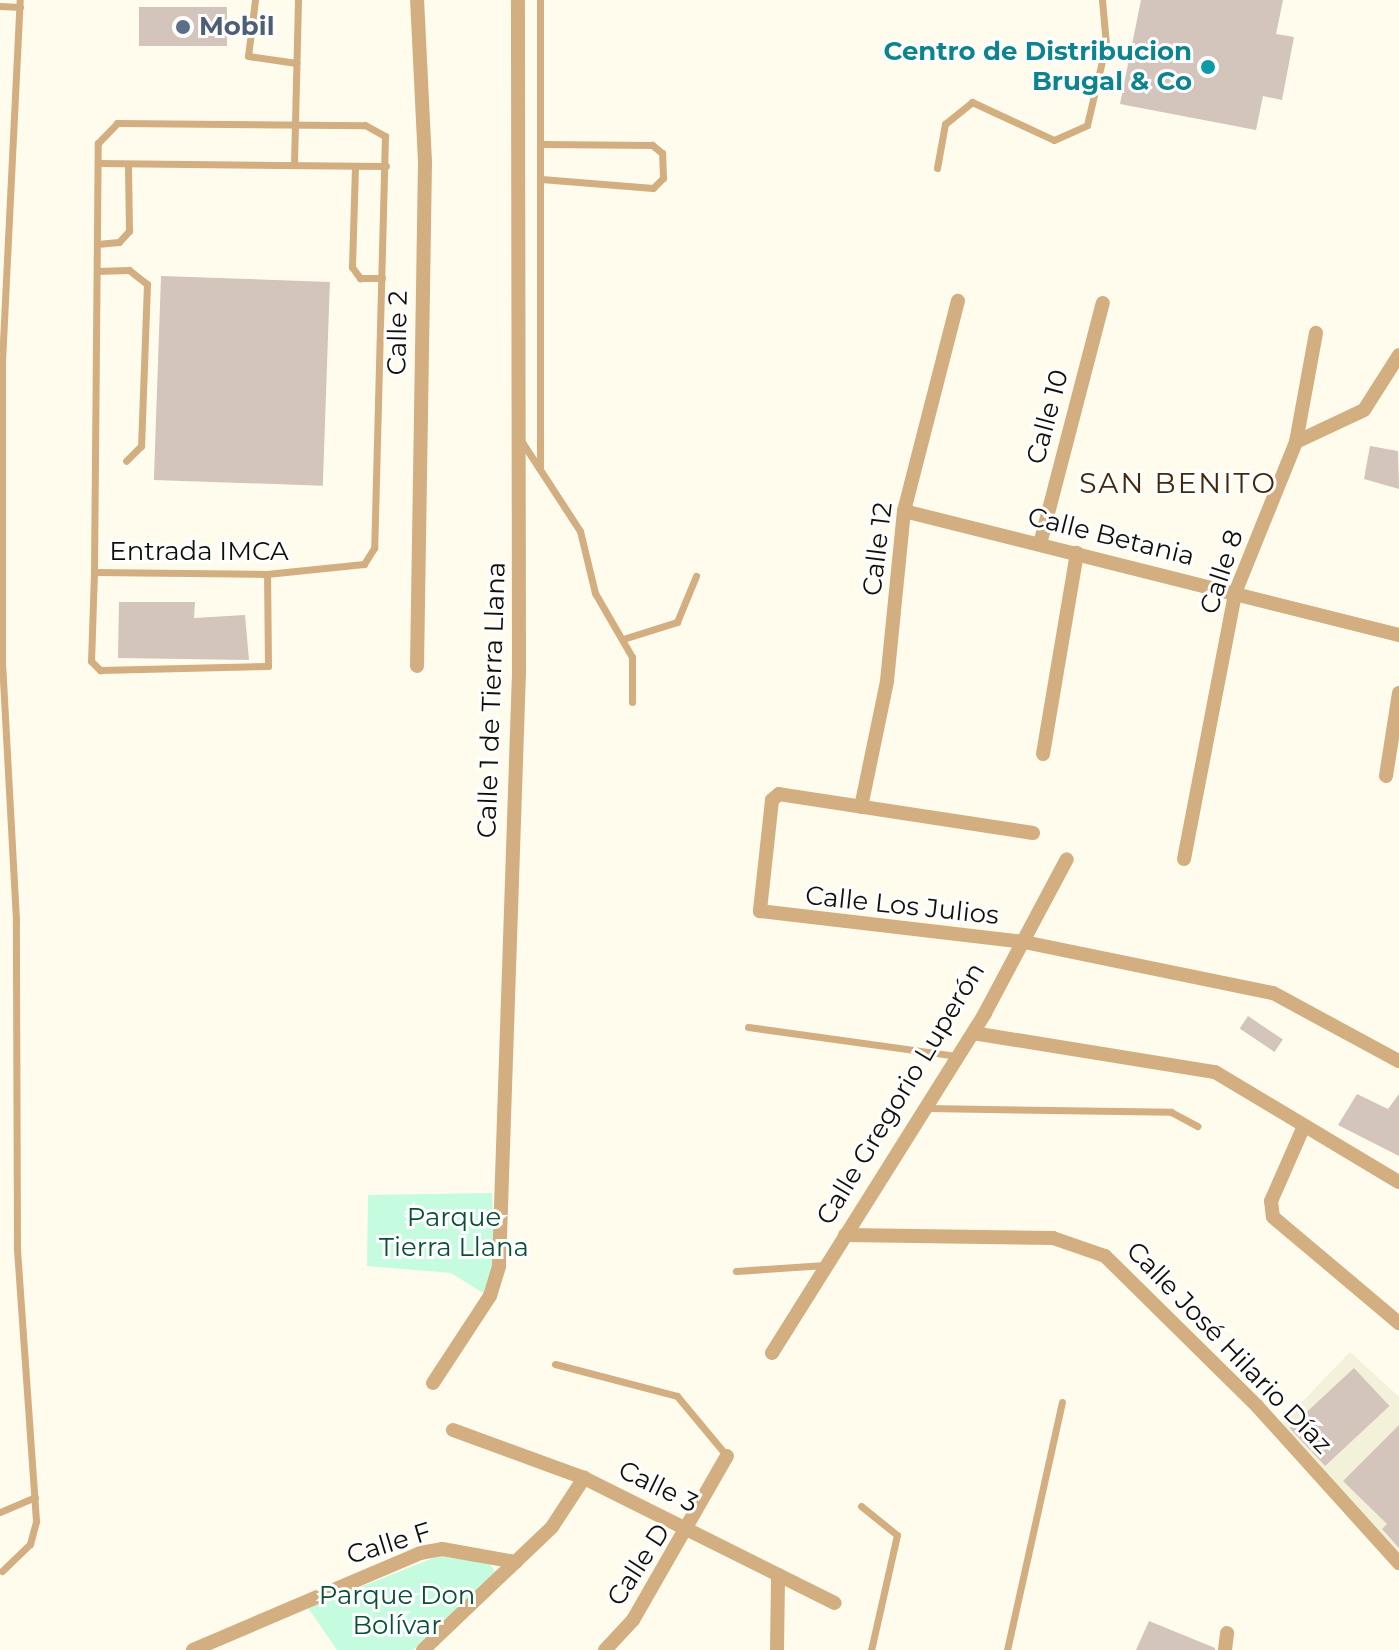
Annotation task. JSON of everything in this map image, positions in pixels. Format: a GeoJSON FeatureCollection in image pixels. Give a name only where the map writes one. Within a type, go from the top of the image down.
{"type":"FeatureCollection","features":[{"type":"Feature","properties":{"kind":"street","name":"Calle 2"},"geometry":{"type":"LineString","coordinates":[[417,0],[425,162],[417,666]]}},
{"type":"Feature","properties":{"kind":"street","name":"Calle 1 de Tierra Llana"},"geometry":{"type":"LineString","coordinates":[[433,1383],[490,1296],[499,1266],[522,442],[518,0]]}},
{"type":"Feature","properties":{"kind":"street","name":"Calle 12"},"geometry":{"type":"LineString","coordinates":[[861,807],[887,681],[904,511],[958,301]]}},
{"type":"Feature","properties":{"kind":"street","name":"Calle 10"},"geometry":{"type":"LineString","coordinates":[[1040,544],[1103,303]]}},
{"type":"Feature","properties":{"kind":"street","name":"Calle 8"},"geometry":{"type":"LineString","coordinates":[[1184,859],[1235,593],[1296,442],[1316,333]]}},
{"type":"Feature","properties":{"kind":"street"},"geometry":{"type":"LineString","coordinates":[[1296,442],[1364,410],[1399,355]]}},
{"type":"Feature","properties":{"kind":"street","name":"Calle Betania"},"geometry":{"type":"LineString","coordinates":[[904,511],[1399,635]]}},
{"type":"Feature","properties":{"kind":"street"},"geometry":{"type":"LineString","coordinates":[[1043,754],[1077,553]]}},
{"type":"Feature","properties":{"kind":"street"},"geometry":{"type":"LineString","coordinates":[[1386,776],[1399,693]]}},
{"type":"Feature","properties":{"kind":"street","name":"Calle Los Julios"},"geometry":{"type":"LineString","coordinates":[[1033,833],[788,795],[772,800],[760,911],[1024,942],[1273,993],[1399,1061]]}},
{"type":"Feature","properties":{"kind":"street","name":"Calle Gregorio Luperón"},"geometry":{"type":"LineString","coordinates":[[772,1353],[973,1033],[1067,859]]}},
{"type":"Feature","properties":{"kind":"street"},"geometry":{"type":"LineString","coordinates":[[973,1033],[1215,1072],[1399,1182]]}},
{"type":"Feature","properties":{"kind":"street"},"geometry":{"type":"LineString","coordinates":[[1304,1126],[1271,1201],[1273,1217],[1399,1323]]}},
{"type":"Feature","properties":{"kind":"street","name":"Calle José Hilario Díaz"},"geometry":{"type":"LineString","coordinates":[[845,1235],[1053,1238],[1105,1256],[1257,1406],[1399,1563]]}},
{"type":"Feature","properties":{"kind":"street","name":"Calle 3"},"geometry":{"type":"LineString","coordinates":[[453,1430],[584,1478],[835,1603]]}},
{"type":"Feature","properties":{"kind":"street","name":"Calle D"},"geometry":{"type":"LineString","coordinates":[[605,1650],[633,1620],[691,1529],[727,1456]]}},
{"type":"Feature","properties":{"kind":"street"},"geometry":{"type":"LineString","coordinates":[[423,1650],[552,1527],[584,1478]]}},
{"type":"Feature","properties":{"kind":"street","name":"Calle F"},"geometry":{"type":"LineString","coordinates":[[200,1649],[420,1553],[442,1549],[516,1562]]}},
{"type":"Feature","properties":{"kind":"street"},"geometry":{"type":"LineString","coordinates":[[777,1650],[778,1575]]}},
{"type":"Feature","properties":{"kind":"street"},"geometry":{"type":"LineString","coordinates":[[1225,1650],[1227,1633]]}},
{"type":"Feature","properties":{"kind":"lane"},"geometry":{"type":"LineString","coordinates":[[255,0],[248,56],[255,63],[296,63]]}},
{"type":"Feature","properties":{"kind":"lane"},"geometry":{"type":"LineString","coordinates":[[294,164],[298,0]]}},
{"type":"Feature","properties":{"kind":"lane"},"geometry":{"type":"LineString","coordinates":[[540,0],[540,468]]}},
{"type":"Feature","properties":{"kind":"lane"},"geometry":{"type":"LineString","coordinates":[[937,168],[945,124],[972,102],[1054,140],[1087,125],[1106,44],[1102,0]]}},
{"type":"Feature","properties":{"kind":"lane"},"geometry":{"type":"LineString","coordinates":[[0,6],[20,4],[2,362],[4,798],[17,1247],[35,1497],[30,1544],[2,1571]]}},
{"type":"Feature","properties":{"kind":"lane","name":"Entrada IMCA"},"geometry":{"type":"LineString","coordinates":[[117,123],[374,126],[385,136],[371,557],[356,569],[267,574],[94,572],[98,163],[101,136],[117,123]]}},
{"type":"Feature","properties":{"kind":"lane"},"geometry":{"type":"LineString","coordinates":[[541,179],[653,188],[663,178],[662,153],[652,145],[542,144]]}},
{"type":"Feature","properties":{"kind":"lane"},"geometry":{"type":"LineString","coordinates":[[98,163],[128,166],[386,166]]}},
{"type":"Feature","properties":{"kind":"lane"},"geometry":{"type":"LineString","coordinates":[[97,244],[119,242],[129,231],[128,166]]}},
{"type":"Feature","properties":{"kind":"lane"},"geometry":{"type":"LineString","coordinates":[[355,166],[352,267],[360,278],[382,278]]}},
{"type":"Feature","properties":{"kind":"lane"},"geometry":{"type":"LineString","coordinates":[[97,271],[129,270],[147,284],[141,446],[126,461]]}},
{"type":"Feature","properties":{"kind":"lane"},"geometry":{"type":"LineString","coordinates":[[522,442],[580,531],[595,593],[632,657],[632,702]]}},
{"type":"Feature","properties":{"kind":"lane"},"geometry":{"type":"LineString","coordinates":[[94,572],[91,661],[100,670],[268,666],[267,574]]}},
{"type":"Feature","properties":{"kind":"lane"},"geometry":{"type":"LineString","coordinates":[[623,639],[677,622],[696,576]]}},
{"type":"Feature","properties":{"kind":"lane"},"geometry":{"type":"LineString","coordinates":[[748,1027],[958,1056]]}},
{"type":"Feature","properties":{"kind":"lane"},"geometry":{"type":"LineString","coordinates":[[927,1108],[1171,1112],[1197,1126]]}},
{"type":"Feature","properties":{"kind":"lane"},"geometry":{"type":"LineString","coordinates":[[736,1271],[825,1265]]}},
{"type":"Feature","properties":{"kind":"lane"},"geometry":{"type":"LineString","coordinates":[[555,1364],[677,1396],[727,1456]]}},
{"type":"Feature","properties":{"kind":"lane"},"geometry":{"type":"LineString","coordinates":[[1007,1650],[1062,1402]]}},
{"type":"Feature","properties":{"kind":"lane"},"geometry":{"type":"LineString","coordinates":[[0,1512],[35,1497]]}},
{"type":"Feature","properties":{"kind":"lane"},"geometry":{"type":"LineString","coordinates":[[861,1506],[897,1535],[871,1650]]}},
{"type":"Feature","properties":{"kind":"shaded area"},"geometry":{"type":"Polygon","coordinates":[[[1350,1352],[1399,1397],[1399,1563],[1277,1428],[1350,1352]]]}},
{"type":"Feature","properties":{"kind":"green space","name":"Parque Tierra Llana"},"geometry":{"type":"Polygon","coordinates":[[[492,1193],[496,1262],[486,1295],[451,1273],[367,1266],[368,1195],[492,1193]]]}},
{"type":"Feature","properties":{"kind":"green space","name":"Parque Don Bolívar"},"geometry":{"type":"Polygon","coordinates":[[[438,1556],[489,1563],[496,1573],[413,1650],[337,1650],[308,1608],[438,1556]]]}},
{"type":"Feature","properties":{"kind":"building","name":"Centro de Distribucion Brugal & Co"},"geometry":{"type":"Polygon","coordinates":[[[1141,0],[1283,0],[1276,34],[1294,37],[1282,100],[1263,96],[1256,130],[1120,104],[1141,0]]]}},
{"type":"Feature","properties":{"kind":"building","name":"Mobil"},"geometry":{"type":"Polygon","coordinates":[[[139,7],[227,7],[227,46],[139,46],[139,7]]]}},
{"type":"Feature","properties":{"kind":"building"},"geometry":{"type":"Polygon","coordinates":[[[161,276],[330,282],[323,486],[154,480],[161,276]]]}},
{"type":"Feature","properties":{"kind":"building"},"geometry":{"type":"Polygon","coordinates":[[[1370,446],[1398,451],[1399,489],[1364,479],[1370,446]]]}},
{"type":"Feature","properties":{"kind":"building"},"geometry":{"type":"Polygon","coordinates":[[[119,602],[195,602],[194,618],[245,615],[249,660],[118,658],[119,602]]]}},
{"type":"Feature","properties":{"kind":"building"},"geometry":{"type":"Polygon","coordinates":[[[1248,1016],[1283,1039],[1274,1052],[1240,1028],[1248,1016]]]}},
{"type":"Feature","properties":{"kind":"building"},"geometry":{"type":"Polygon","coordinates":[[[1357,1094],[1388,1109],[1399,1094],[1399,1156],[1338,1125],[1357,1094]]]}},
{"type":"Feature","properties":{"kind":"building"},"geometry":{"type":"Polygon","coordinates":[[[1354,1368],[1389,1406],[1325,1466],[1290,1428],[1354,1368]]]}},
{"type":"Feature","properties":{"kind":"building"},"geometry":{"type":"Polygon","coordinates":[[[1399,1425],[1399,1548],[1382,1529],[1387,1524],[1343,1481],[1399,1425]]]}},
{"type":"Feature","properties":{"kind":"building"},"geometry":{"type":"Polygon","coordinates":[[[1149,1621],[1215,1648],[1215,1650],[1136,1650],[1149,1621]]]}},
{"type":"Feature","properties":{"kind":"place","name":"Mobil"},"geometry":{"type":"Point","coordinates":[183,27]}},
{"type":"Feature","properties":{"kind":"place","name":"Centro de Distribucion Brugal & Co"},"geometry":{"type":"Point","coordinates":[1208,67]}},
{"type":"Feature","properties":{"kind":"district","name":"SAN BENITO"},"geometry":{"type":"Point","coordinates":[1178,483]}}]}
